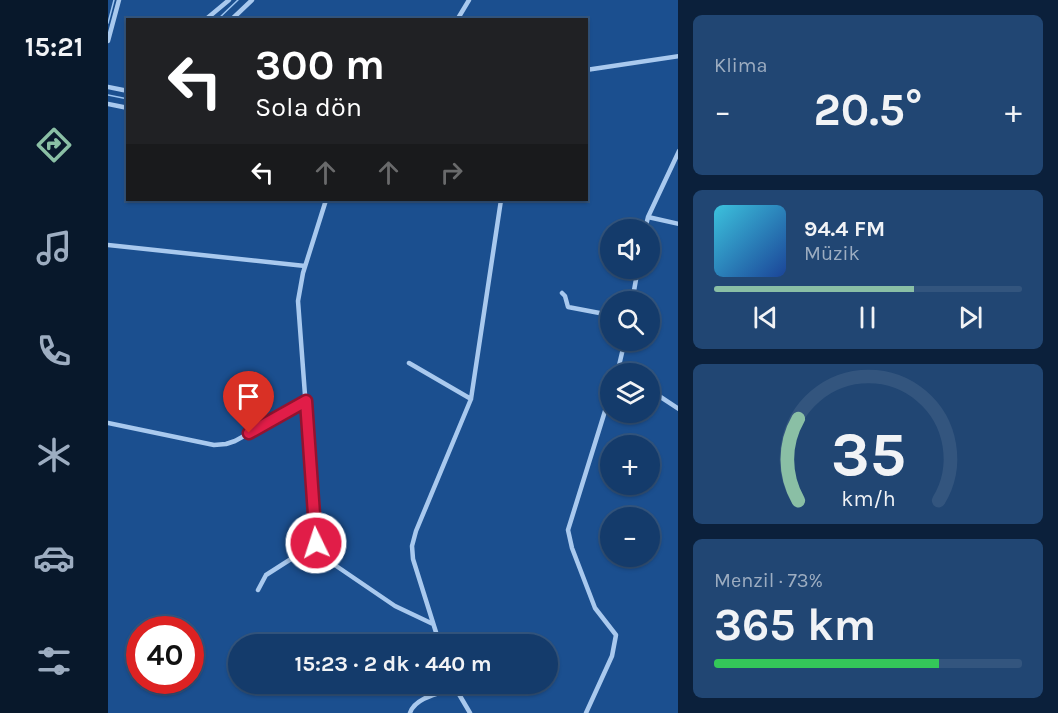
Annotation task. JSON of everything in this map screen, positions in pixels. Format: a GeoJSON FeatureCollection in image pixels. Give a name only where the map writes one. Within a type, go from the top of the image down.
{"type":"FeatureCollection","features":[{"type":"Feature","properties":{"kind":"street"},"geometry":{"type":"LineString","coordinates":[[108,42],[119,0]]}},
{"type":"Feature","properties":{"kind":"street"},"geometry":{"type":"LineString","coordinates":[[207,18],[229,0]]}},
{"type":"Feature","properties":{"kind":"street"},"geometry":{"type":"LineString","coordinates":[[233,18],[252,0]]}},
{"type":"Feature","properties":{"kind":"street"},"geometry":{"type":"LineString","coordinates":[[457,18],[470,0]]}},
{"type":"Feature","properties":{"kind":"street"},"geometry":{"type":"LineString","coordinates":[[588,70],[678,56]]}},
{"type":"Feature","properties":{"kind":"street"},"geometry":{"type":"LineString","coordinates":[[108,87],[126,92]]}},
{"type":"Feature","properties":{"kind":"street"},"geometry":{"type":"LineString","coordinates":[[108,104],[126,108]]}},
{"type":"Feature","properties":{"kind":"street"},"geometry":{"type":"LineString","coordinates":[[678,151],[648,217],[678,224]]}},
{"type":"Feature","properties":{"kind":"street"},"geometry":{"type":"LineString","coordinates":[[326,201],[298,290],[318,551],[326,560],[395,606],[433,624]]}},
{"type":"Feature","properties":{"kind":"street"},"geometry":{"type":"LineString","coordinates":[[436,634],[413,559],[412,546],[416,531],[471,399],[501,201]]}},
{"type":"Feature","properties":{"kind":"street"},"geometry":{"type":"LineString","coordinates":[[108,245],[305,266]]}},
{"type":"Feature","properties":{"kind":"street"},"geometry":{"type":"LineString","coordinates":[[562,293],[568,307],[600,313]]}},
{"type":"Feature","properties":{"kind":"street"},"geometry":{"type":"LineString","coordinates":[[409,363],[471,399]]}},
{"type":"Feature","properties":{"kind":"street"},"geometry":{"type":"LineString","coordinates":[[660,397],[678,409]]}},
{"type":"Feature","properties":{"kind":"street"},"geometry":{"type":"LineString","coordinates":[[108,423],[214,445],[226,444],[236,441],[306,401]]}},
{"type":"Feature","properties":{"kind":"street"},"geometry":{"type":"LineString","coordinates":[[586,713],[612,656],[616,635],[595,608],[572,548],[568,530],[601,423]]}},
{"type":"Feature","properties":{"kind":"street"},"geometry":{"type":"LineString","coordinates":[[258,590],[266,575],[316,543]]}},
{"type":"Feature","properties":{"kind":"street"},"geometry":{"type":"LineString","coordinates":[[410,713],[412,708],[420,702],[437,694]]}},
{"type":"Feature","properties":{"kind":"street"},"geometry":{"type":"LineString","coordinates":[[459,694],[471,713]]}},
{"type":"Feature","properties":{"kind":"waterway"},"geometry":{"type":"LineString","coordinates":[[108,23],[114,0]]}},
{"type":"Feature","properties":{"kind":"waterway"},"geometry":{"type":"LineString","coordinates":[[219,18],[238,0]]}},
{"type":"Feature","properties":{"kind":"waterway"},"geometry":{"type":"LineString","coordinates":[[108,95],[126,99]]}},
{"type":"Feature","properties":{"kind":"route"},"geometry":{"type":"LineString","coordinates":[[249,433],[306,401],[316,543]]}}]}
